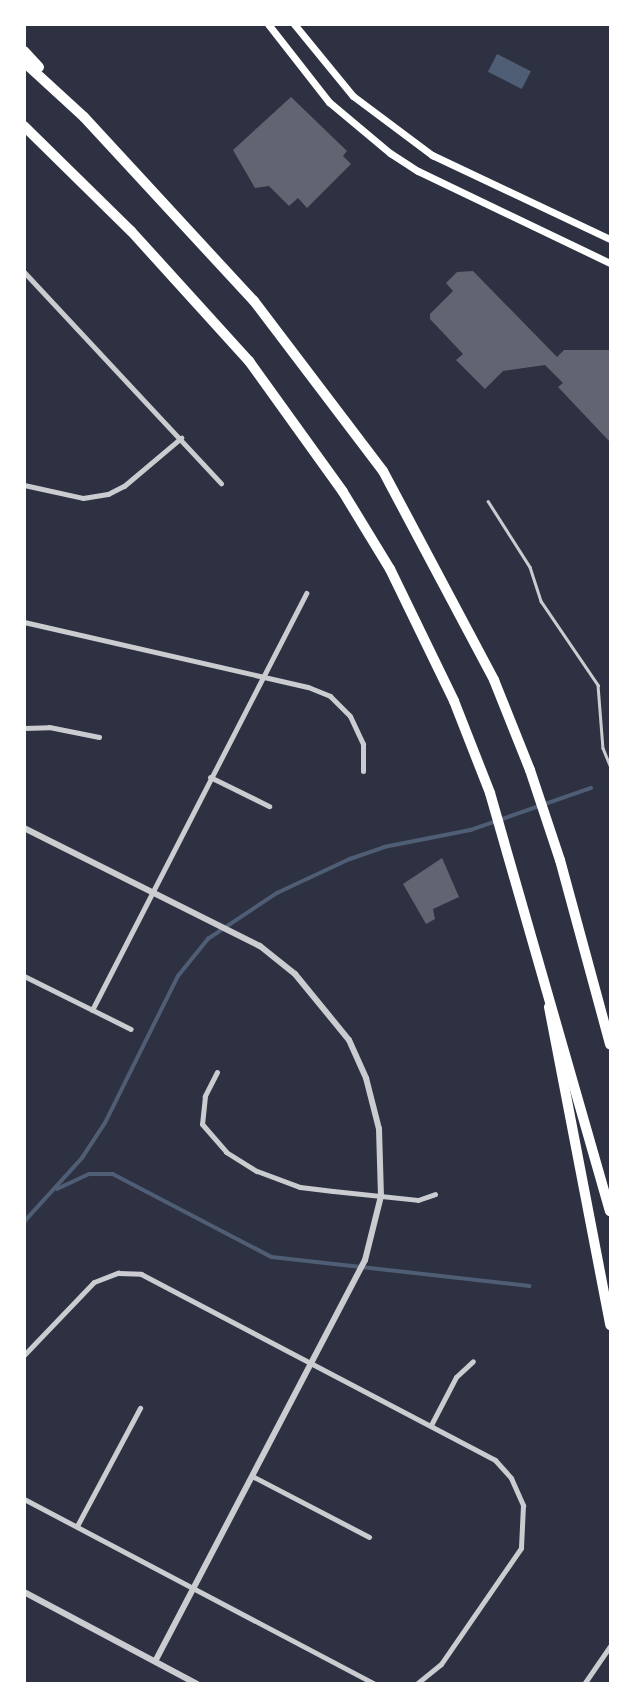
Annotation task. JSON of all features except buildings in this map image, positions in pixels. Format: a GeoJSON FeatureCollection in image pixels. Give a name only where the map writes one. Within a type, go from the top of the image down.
{"type":"FeatureCollection","features":[{"type":"Feature","properties":{"kind":"highway"},"geometry":{"type":"LineString","coordinates":[[24,51],[254,300],[383,471],[494,680],[530,770],[560,860],[611,1044]]}},
{"type":"Feature","properties":{"kind":"highway"},"geometry":{"type":"LineString","coordinates":[[24,61],[84,117]]}},
{"type":"Feature","properties":{"kind":"highway"},"geometry":{"type":"LineString","coordinates":[[24,126],[197,300],[298,427],[390,569],[454,701],[490,793],[536,938],[611,1211]]}},
{"type":"Feature","properties":{"kind":"highway"},"geometry":{"type":"LineString","coordinates":[[536,938],[611,1325]]}},
{"type":"Feature","properties":{"kind":"highway"},"geometry":{"type":"LineString","coordinates":[[586,950],[611,1029]]}},
{"type":"Feature","properties":{"kind":"main road"},"geometry":{"type":"LineString","coordinates":[[268,24],[329,102],[390,153],[418,172],[611,262]]}},
{"type":"Feature","properties":{"kind":"main road"},"geometry":{"type":"LineString","coordinates":[[294,24],[353,96],[432,155],[611,239]]}},
{"type":"Feature","properties":{"kind":"street"},"geometry":{"type":"LineString","coordinates":[[24,272],[221,483]]}},
{"type":"Feature","properties":{"kind":"street"},"geometry":{"type":"LineString","coordinates":[[24,485],[83,498],[108,494],[130,482],[181,438]]}},
{"type":"Feature","properties":{"kind":"street"},"geometry":{"type":"LineString","coordinates":[[92,1010],[261,676],[306,593]]}},
{"type":"Feature","properties":{"kind":"street"},"geometry":{"type":"LineString","coordinates":[[24,622],[308,687],[342,705],[363,744],[363,771]]}},
{"type":"Feature","properties":{"kind":"street"},"geometry":{"type":"LineString","coordinates":[[24,728],[49,727],[99,737]]}},
{"type":"Feature","properties":{"kind":"street"},"geometry":{"type":"LineString","coordinates":[[211,777],[269,806]]}},
{"type":"Feature","properties":{"kind":"street"},"geometry":{"type":"LineString","coordinates":[[24,828],[239,935],[296,974],[349,1040],[366,1077],[379,1129],[381,1196],[365,1260],[155,1661]]}},
{"type":"Feature","properties":{"kind":"street"},"geometry":{"type":"LineString","coordinates":[[24,976],[131,1029]]}},
{"type":"Feature","properties":{"kind":"street"},"geometry":{"type":"LineString","coordinates":[[217,1072],[205,1096],[202,1124],[226,1152],[257,1171],[300,1187],[418,1200],[435,1194]]}},
{"type":"Feature","properties":{"kind":"street"},"geometry":{"type":"LineString","coordinates":[[24,1354],[94,1282],[129,1273],[159,1280],[431,1424],[503,1468],[523,1505],[524,1534],[515,1561],[441,1664],[416,1684]]}},
{"type":"Feature","properties":{"kind":"street"},"geometry":{"type":"LineString","coordinates":[[431,1424],[456,1377],[473,1361]]}},
{"type":"Feature","properties":{"kind":"street"},"geometry":{"type":"LineString","coordinates":[[77,1526],[140,1408]]}},
{"type":"Feature","properties":{"kind":"street"},"geometry":{"type":"LineString","coordinates":[[252,1476],[369,1537]]}},
{"type":"Feature","properties":{"kind":"street"},"geometry":{"type":"LineString","coordinates":[[24,1499],[375,1684]]}},
{"type":"Feature","properties":{"kind":"street"},"geometry":{"type":"LineString","coordinates":[[24,1592],[197,1684]]}},
{"type":"Feature","properties":{"kind":"street"},"geometry":{"type":"LineString","coordinates":[[584,1684],[611,1646]]}},
{"type":"Feature","properties":{"kind":"lane"},"geometry":{"type":"LineString","coordinates":[[488,501],[530,568],[541,601],[598,685],[603,748],[611,765]]}},
{"type":"Feature","properties":{"kind":"water"},"geometry":{"type":"Polygon","coordinates":[[[497,54],[531,71],[522,89],[488,72],[497,54]]]}},
{"type":"Feature","properties":{"kind":"waterway"},"geometry":{"type":"LineString","coordinates":[[24,1222],[82,1158],[105,1123],[178,976],[208,939],[277,893],[350,859],[384,847],[471,830],[591,788]]}},
{"type":"Feature","properties":{"kind":"waterway"},"geometry":{"type":"LineString","coordinates":[[57,1189],[89,1174],[113,1174],[272,1257],[529,1286]]}}]}
